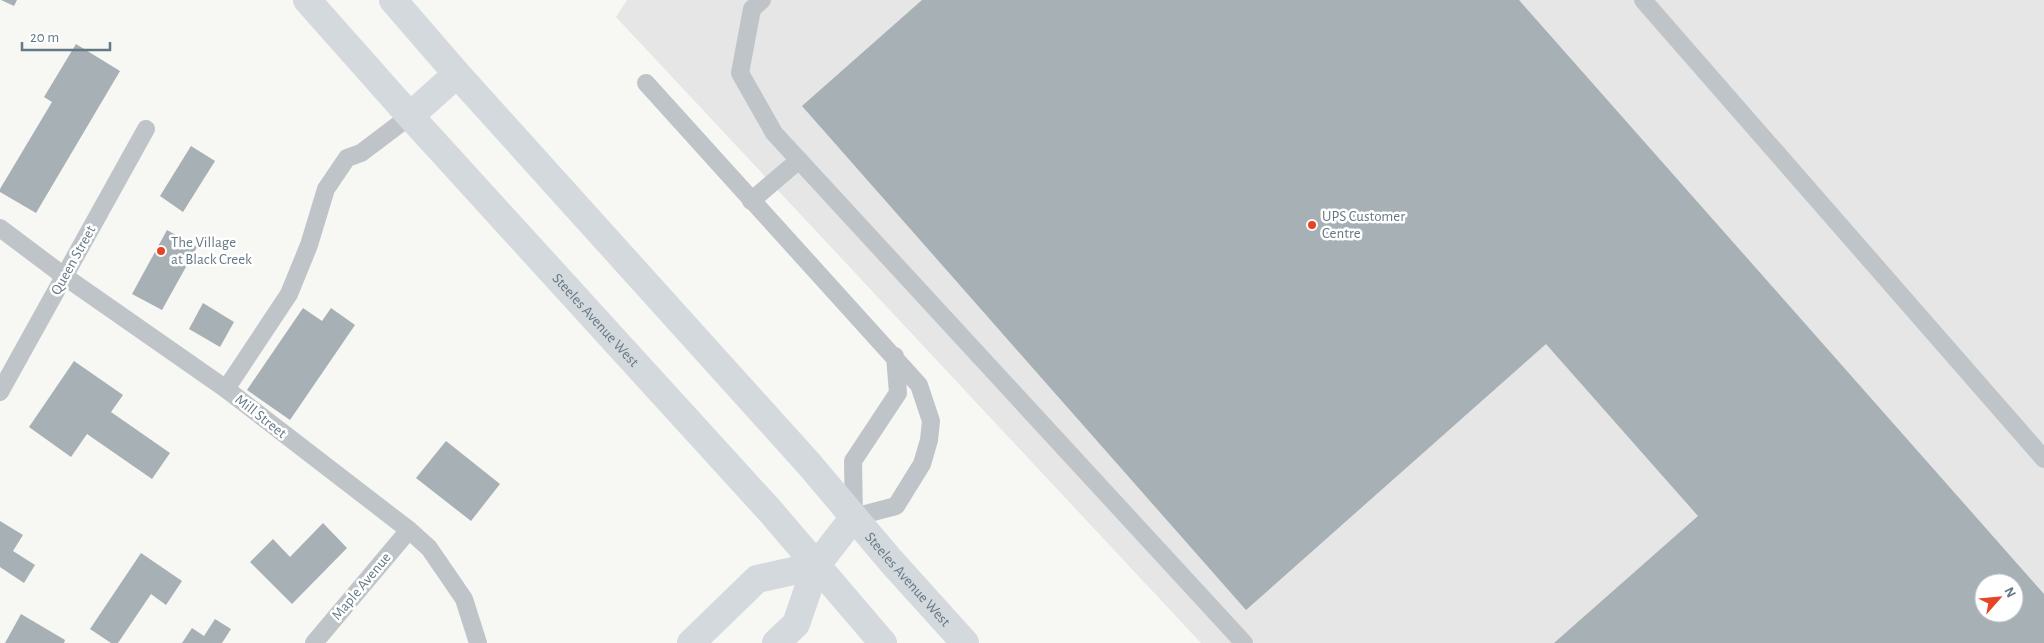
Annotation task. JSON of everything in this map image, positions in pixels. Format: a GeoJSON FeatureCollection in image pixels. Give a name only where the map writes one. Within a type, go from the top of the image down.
{"type":"FeatureCollection","features":[{"type":"Feature","properties":{"kind":"main road","name":"Steeles Avenue West"},"geometry":{"type":"LineString","coordinates":[[307,0],[410,116],[771,512],[883,643]]}},
{"type":"Feature","properties":{"kind":"main road","name":"Steeles Avenue West"},"geometry":{"type":"LineString","coordinates":[[393,0],[809,464],[891,561],[964,643]]}},
{"type":"Feature","properties":{"kind":"main road"},"geometry":{"type":"LineString","coordinates":[[410,116],[458,74]]}},
{"type":"Feature","properties":{"kind":"main road"},"geometry":{"type":"LineString","coordinates":[[776,643],[796,624],[816,566],[854,517]]}},
{"type":"Feature","properties":{"kind":"main road"},"geometry":{"type":"LineString","coordinates":[[691,643],[757,579],[816,566]]}},
{"type":"Feature","properties":{"kind":"lane"},"geometry":{"type":"LineString","coordinates":[[762,0],[752,9],[740,73],[774,133],[1244,643]]}},
{"type":"Feature","properties":{"kind":"lane"},"geometry":{"type":"LineString","coordinates":[[1643,0],[2044,459]]}},
{"type":"Feature","properties":{"kind":"lane"},"geometry":{"type":"LineString","coordinates":[[646,83],[751,201],[895,356],[919,385],[931,421],[929,440],[922,464],[896,506],[854,517],[853,461],[898,393],[895,356]]}},
{"type":"Feature","properties":{"kind":"lane"},"geometry":{"type":"LineString","coordinates":[[226,389],[289,294],[309,245],[326,189],[347,158],[361,153],[410,116]]}},
{"type":"Feature","properties":{"kind":"lane","name":"Queen Street"},"geometry":{"type":"LineString","coordinates":[[0,392],[146,129]]}},
{"type":"Feature","properties":{"kind":"lane"},"geometry":{"type":"LineString","coordinates":[[751,201],[799,160]]}},
{"type":"Feature","properties":{"kind":"lane","name":"Mill Street"},"geometry":{"type":"LineString","coordinates":[[0,228],[64,276],[226,389],[409,530],[429,548],[464,599],[478,643]]}},
{"type":"Feature","properties":{"kind":"lane","name":"Maple Avenue"},"geometry":{"type":"LineString","coordinates":[[314,643],[409,530]]}},
{"type":"Feature","properties":{"kind":"shaded area"},"geometry":{"type":"Polygon","coordinates":[[[627,0],[2044,0],[2044,643],[1201,643],[616,17],[627,0]]]}},
{"type":"Feature","properties":{"kind":"building"},"geometry":{"type":"Polygon","coordinates":[[[1,0],[17,0],[14,6],[1,0]]]}},
{"type":"Feature","properties":{"kind":"building","name":"UPS Customer Centre"},"geometry":{"type":"Polygon","coordinates":[[[922,0],[1519,0],[2044,594],[2044,643],[1554,643],[1698,516],[1546,344],[1246,610],[802,106],[922,0]]]}},
{"type":"Feature","properties":{"kind":"building"},"geometry":{"type":"Polygon","coordinates":[[[76,44],[120,71],[36,213],[0,192],[0,189],[52,102],[44,97],[76,44]]]}},
{"type":"Feature","properties":{"kind":"building"},"geometry":{"type":"Polygon","coordinates":[[[191,146],[215,161],[183,212],[160,196],[191,146]]]}},
{"type":"Feature","properties":{"kind":"building"},"geometry":{"type":"Polygon","coordinates":[[[167,230],[197,247],[162,310],[132,294],[167,230]]]}},
{"type":"Feature","properties":{"kind":"building"},"geometry":{"type":"Polygon","coordinates":[[[203,303],[234,322],[220,347],[189,329],[203,303]]]}},
{"type":"Feature","properties":{"kind":"building"},"geometry":{"type":"Polygon","coordinates":[[[303,308],[322,321],[331,308],[355,325],[290,420],[247,390],[303,308]]]}},
{"type":"Feature","properties":{"kind":"building"},"geometry":{"type":"Polygon","coordinates":[[[74,361],[123,395],[111,412],[170,453],[152,479],[87,434],[71,457],[29,427],[74,361]]]}},
{"type":"Feature","properties":{"kind":"building"},"geometry":{"type":"Polygon","coordinates":[[[446,441],[500,484],[471,521],[416,478],[446,441]]]}},
{"type":"Feature","properties":{"kind":"building"},"geometry":{"type":"Polygon","coordinates":[[[0,521],[23,535],[13,551],[35,565],[24,583],[0,567],[0,521]]]}},
{"type":"Feature","properties":{"kind":"building"},"geometry":{"type":"Polygon","coordinates":[[[323,523],[347,548],[292,604],[250,562],[273,539],[290,557],[323,523]]]}},
{"type":"Feature","properties":{"kind":"building"},"geometry":{"type":"Polygon","coordinates":[[[141,553],[182,581],[166,605],[151,594],[118,643],[111,643],[90,629],[141,553]]]}},
{"type":"Feature","properties":{"kind":"building"},"geometry":{"type":"Polygon","coordinates":[[[21,614],[65,640],[64,643],[5,643],[21,614]]]}},
{"type":"Feature","properties":{"kind":"building"},"geometry":{"type":"Polygon","coordinates":[[[215,619],[231,629],[222,643],[182,643],[192,628],[204,636],[215,619]]]}},
{"type":"Feature","properties":{"kind":"place","name":"UPS Customer Centre"},"geometry":{"type":"Point","coordinates":[1312,225]}},
{"type":"Feature","properties":{"kind":"place","name":"The Village at Black Creek"},"geometry":{"type":"Point","coordinates":[161,251]}}]}
